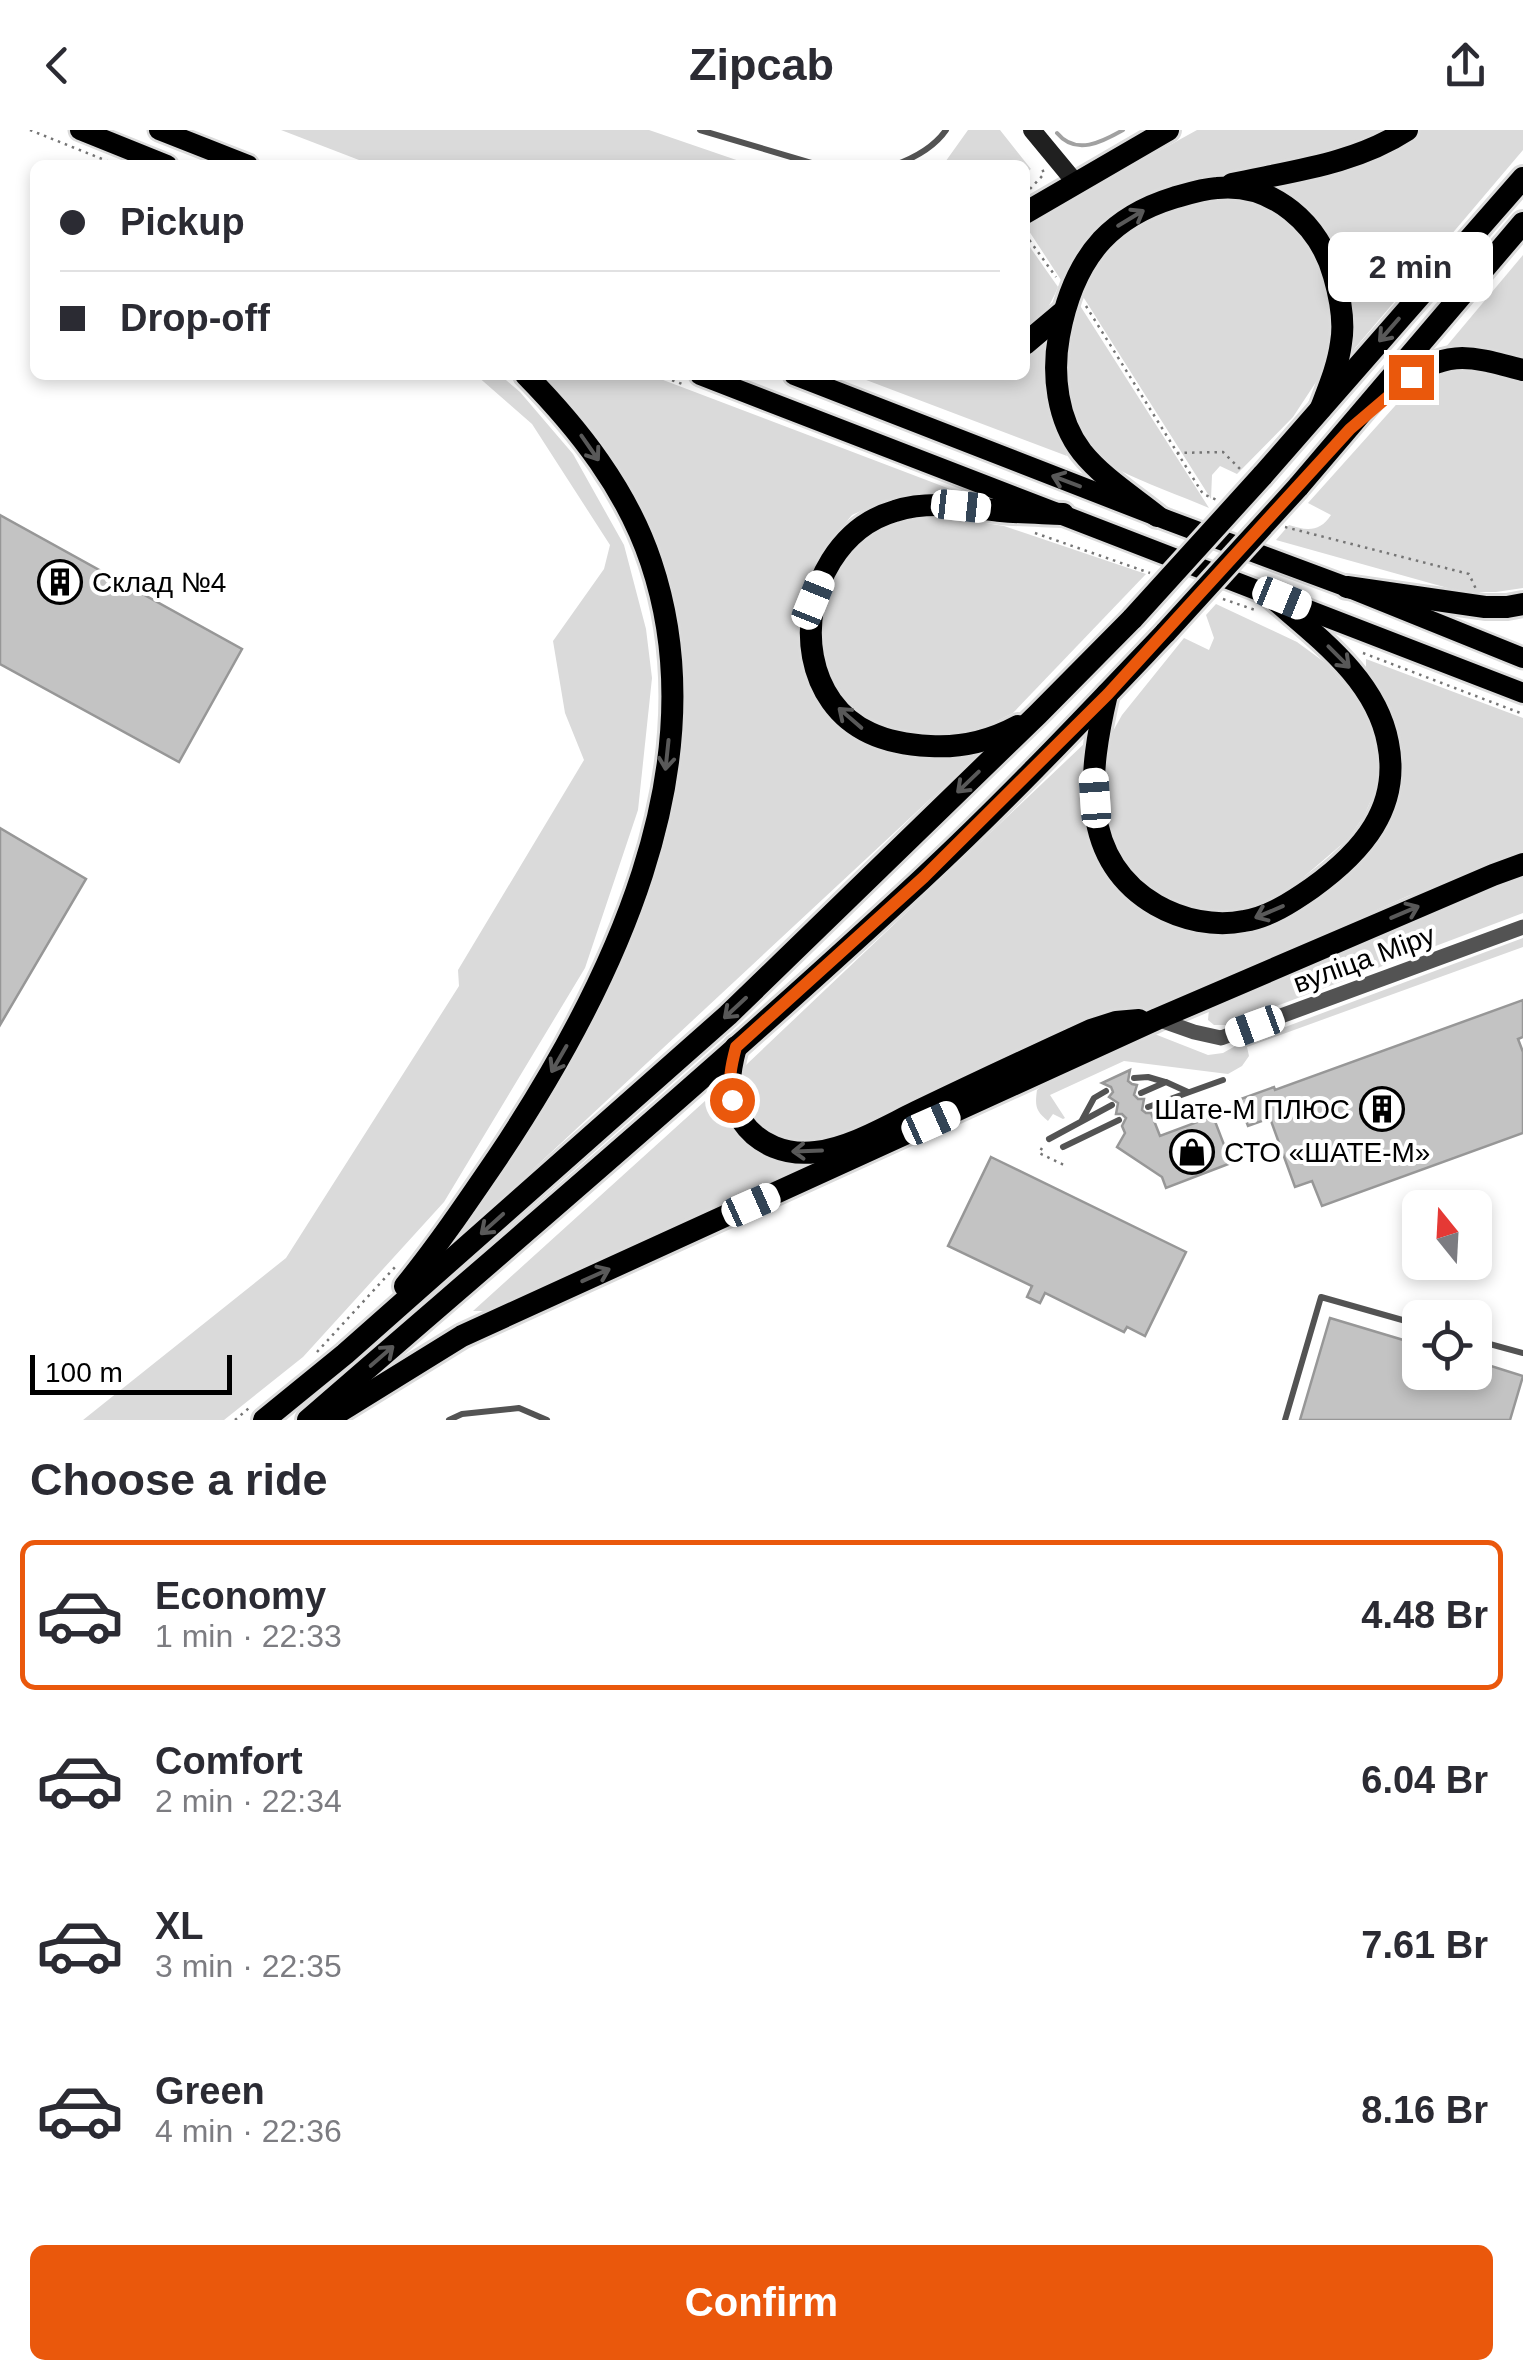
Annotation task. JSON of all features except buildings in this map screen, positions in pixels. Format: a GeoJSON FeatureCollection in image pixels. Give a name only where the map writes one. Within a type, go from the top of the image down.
{"type":"FeatureCollection","features":[{"type":"Feature","properties":{"kind":"highway"},"geometry":{"type":"LineString","coordinates":[[80,130],[155,160]]}},
{"type":"Feature","properties":{"kind":"highway"},"geometry":{"type":"LineString","coordinates":[[159,130],[235,160]]}},
{"type":"Feature","properties":{"kind":"highway"},"geometry":{"type":"LineString","coordinates":[[1030,210],[1168,130]]}},
{"type":"Feature","properties":{"kind":"highway"},"geometry":{"type":"LineString","coordinates":[[1157,516],[1082,451],[1062,410],[1056,367],[1068,302],[1086,261],[1119,224],[1164,201],[1352,157],[1407,130]]}},
{"type":"Feature","properties":{"kind":"highway"},"geometry":{"type":"LineString","coordinates":[[257,1414],[345,1354],[728,1014],[1038,714],[1133,618],[1252,474],[1320,408],[1523,178]]}},
{"type":"Feature","properties":{"kind":"highway"},"geometry":{"type":"LineString","coordinates":[[1219,187],[1253,190],[1280,202],[1307,223],[1327,255],[1340,302],[1342,339],[1338,364],[1320,408]]}},
{"type":"Feature","properties":{"kind":"highway"},"geometry":{"type":"LineString","coordinates":[[308,1420],[736,1047],[924,877],[1166,632],[1350,429],[1523,223]]}},
{"type":"Feature","properties":{"kind":"highway"},"geometry":{"type":"LineString","coordinates":[[1030,339],[1068,302]]}},
{"type":"Feature","properties":{"kind":"highway"},"geometry":{"type":"LineString","coordinates":[[1350,429],[1433,363],[1467,357],[1523,370]]}},
{"type":"Feature","properties":{"kind":"highway"},"geometry":{"type":"LineString","coordinates":[[345,1354],[434,1251],[545,1084],[608,961],[640,882],[659,816],[668,752],[672,665],[654,573],[639,532],[600,462],[583,437],[531,380]]}},
{"type":"Feature","properties":{"kind":"highway"},"geometry":{"type":"LineString","coordinates":[[807,380],[1347,586],[1523,658]]}},
{"type":"Feature","properties":{"kind":"highway"},"geometry":{"type":"LineString","coordinates":[[697,382],[1062,514],[1264,602],[1523,693]]}},
{"type":"Feature","properties":{"kind":"highway"},"geometry":{"type":"LineString","coordinates":[[1038,714],[984,742],[960,745],[913,745],[868,732],[843,712],[823,686],[815,668],[809,624],[813,600],[832,559],[844,542],[878,517],[930,505],[1062,514]]}},
{"type":"Feature","properties":{"kind":"highway"},"geometry":{"type":"LineString","coordinates":[[1347,586],[1485,607],[1523,604]]}},
{"type":"Feature","properties":{"kind":"highway"},"geometry":{"type":"LineString","coordinates":[[1108,694],[1093,776],[1096,820],[1101,841],[1123,880],[1139,895],[1189,920],[1245,921],[1298,898],[1354,854],[1374,829],[1392,775],[1388,740],[1372,701],[1345,662],[1264,602]]}},
{"type":"Feature","properties":{"kind":"highway"},"geometry":{"type":"LineString","coordinates":[[326,1420],[462,1336],[1157,1019],[1523,864]]}},
{"type":"Feature","properties":{"kind":"highway"},"geometry":{"type":"LineString","coordinates":[[736,1047],[729,1086],[736,1112],[745,1126],[771,1146],[815,1152],[874,1132],[1091,1030],[1116,1022],[1157,1019]]}},
{"type":"Feature","properties":{"kind":"main road"},"geometry":{"type":"LineString","coordinates":[[1032,130],[1076,182]]}},
{"type":"Feature","properties":{"kind":"street","name":"вуліца Міру"},"geometry":{"type":"LineString","coordinates":[[1157,1019],[1221,1038],[1523,927]]}},
{"type":"Feature","properties":{"kind":"lane"},"geometry":{"type":"LineString","coordinates":[[700,130],[801,160]]}},
{"type":"Feature","properties":{"kind":"lane"},"geometry":{"type":"LineString","coordinates":[[908,160],[939,140],[946,130]]}},
{"type":"Feature","properties":{"kind":"lane"},"geometry":{"type":"LineString","coordinates":[[1134,1078],[1148,1076],[1190,1092]]}},
{"type":"Feature","properties":{"kind":"lane"},"geometry":{"type":"LineString","coordinates":[[1148,1107],[1223,1080]]}},
{"type":"Feature","properties":{"kind":"lane"},"geometry":{"type":"LineString","coordinates":[[1141,1092],[1166,1082]]}},
{"type":"Feature","properties":{"kind":"lane"},"geometry":{"type":"LineString","coordinates":[[1081,1122],[1094,1098],[1106,1090]]}},
{"type":"Feature","properties":{"kind":"lane"},"geometry":{"type":"LineString","coordinates":[[1050,1139],[1112,1105]]}},
{"type":"Feature","properties":{"kind":"lane"},"geometry":{"type":"LineString","coordinates":[[1063,1147],[1119,1120]]}},
{"type":"Feature","properties":{"kind":"lane"},"geometry":{"type":"LineString","coordinates":[[1285,1420],[1320,1298],[1402,1320]]}},
{"type":"Feature","properties":{"kind":"lane"},"geometry":{"type":"LineString","coordinates":[[1492,1345],[1523,1354]]}},
{"type":"Feature","properties":{"kind":"lane"},"geometry":{"type":"LineString","coordinates":[[449,1420],[519,1408],[547,1420]]}},
{"type":"Feature","properties":{"kind":"path"},"geometry":{"type":"LineString","coordinates":[[30,130],[105,160]]}},
{"type":"Feature","properties":{"kind":"path"},"geometry":{"type":"LineString","coordinates":[[1030,189],[1044,174],[1040,163]]}},
{"type":"Feature","properties":{"kind":"path"},"geometry":{"type":"LineString","coordinates":[[1030,241],[1064,288],[1068,302],[1080,296],[1202,494],[1218,500]]}},
{"type":"Feature","properties":{"kind":"path"},"geometry":{"type":"LineString","coordinates":[[1175,454],[1223,452],[1252,474]]}},
{"type":"Feature","properties":{"kind":"path"},"geometry":{"type":"LineString","coordinates":[[1281,526],[1469,574],[1476,590]]}},
{"type":"Feature","properties":{"kind":"path"},"geometry":{"type":"LineString","coordinates":[[1036,533],[1156,575]]}},
{"type":"Feature","properties":{"kind":"path"},"geometry":{"type":"LineString","coordinates":[[1209,594],[1264,602]]}},
{"type":"Feature","properties":{"kind":"path"},"geometry":{"type":"LineString","coordinates":[[1345,662],[1364,652],[1523,714]]}},
{"type":"Feature","properties":{"kind":"path"},"geometry":{"type":"LineString","coordinates":[[310,1360],[400,1262]]}},
{"type":"Feature","properties":{"kind":"path"},"geometry":{"type":"LineString","coordinates":[[235,1420],[257,1414]]}},
{"type":"Feature","properties":{"kind":"shaded area"},"geometry":{"type":"Polygon","coordinates":[[[281,130],[649,130],[736,160],[359,160],[281,130]]]}},
{"type":"Feature","properties":{"kind":"shaded area"},"geometry":{"type":"Polygon","coordinates":[[[968,130],[1000,130],[1024,160],[947,160],[968,130]]]}},
{"type":"Feature","properties":{"kind":"shaded area"},"geometry":{"type":"Polygon","coordinates":[[[1197,130],[1392,130],[1352,148],[1153,195],[1121,210],[1086,239],[1061,280],[1030,233],[1030,222],[1197,130]]]}},
{"type":"Feature","properties":{"kind":"shaded area"},"geometry":{"type":"Polygon","coordinates":[[[1417,130],[1523,130],[1523,150],[1350,354],[1347,289],[1271,186],[1417,130]]]}},
{"type":"Feature","properties":{"kind":"shaded area"},"geometry":{"type":"Polygon","coordinates":[[[1232,198],[1255,201],[1294,225],[1323,266],[1334,318],[1331,349],[1320,376],[1293,417],[1237,474],[1220,466],[1212,475],[1211,499],[1082,295],[1093,269],[1107,250],[1137,225],[1194,203],[1232,198]]]}},
{"type":"Feature","properties":{"kind":"shaded area"},"geometry":{"type":"Polygon","coordinates":[[[1030,247],[1058,287],[1030,328],[1030,247]]]}},
{"type":"Feature","properties":{"kind":"shaded area"},"geometry":{"type":"Polygon","coordinates":[[[1523,255],[1523,358],[1493,351],[1445,348],[1523,255]]]}},
{"type":"Feature","properties":{"kind":"shaded area"},"geometry":{"type":"Polygon","coordinates":[[[1079,304],[1209,508],[1117,469],[1083,438],[1071,410],[1065,379],[1067,348],[1079,304]]]}},
{"type":"Feature","properties":{"kind":"shaded area"},"geometry":{"type":"Polygon","coordinates":[[[1053,331],[1055,424],[1067,456],[866,380],[1030,380],[1030,349],[1053,331]]]}},
{"type":"Feature","properties":{"kind":"shaded area"},"geometry":{"type":"Polygon","coordinates":[[[1470,366],[1523,377],[1523,588],[1462,592],[1276,540],[1289,525],[1313,529],[1327,521],[1331,515],[1308,503],[1403,397],[1429,377],[1470,366]]]}},
{"type":"Feature","properties":{"kind":"shaded area"},"geometry":{"type":"Polygon","coordinates":[[[482,380],[506,380],[573,454],[624,545],[646,629],[652,678],[638,810],[585,968],[444,1202],[303,1357],[224,1420],[83,1420],[286,1258],[459,986],[458,970],[584,760],[565,713],[553,641],[604,569],[610,545],[532,424],[482,380]]]}},
{"type":"Feature","properties":{"kind":"shaded area"},"geometry":{"type":"Polygon","coordinates":[[[545,380],[663,380],[950,489],[955,496],[913,495],[883,501],[852,515],[825,547],[807,578],[800,618],[802,647],[849,729],[983,750],[458,1239],[445,1245],[622,951],[648,891],[668,826],[677,764],[682,706],[676,614],[643,517],[597,439],[545,380]]]}},
{"type":"Feature","properties":{"kind":"shaded area"},"geometry":{"type":"Polygon","coordinates":[[[937,515],[1004,526],[1146,574],[1013,713],[975,732],[936,736],[895,733],[862,718],[838,698],[821,665],[818,623],[826,587],[843,558],[870,533],[901,520],[937,515]]]}},
{"type":"Feature","properties":{"kind":"shaded area"},"geometry":{"type":"Polygon","coordinates":[[[1216,604],[1297,642],[1327,664],[1356,698],[1371,725],[1378,765],[1375,791],[1348,839],[1299,881],[1266,902],[1240,912],[1216,913],[1168,903],[1115,860],[1103,804],[1108,740],[1122,715],[1184,638],[1209,650],[1214,638],[1206,615],[1216,604]]]}},
{"type":"Feature","properties":{"kind":"shaded area"},"geometry":{"type":"Polygon","coordinates":[[[1366,659],[1523,718],[1523,854],[1408,896],[1155,1009],[1116,1013],[841,1136],[813,1142],[785,1140],[760,1125],[745,1109],[739,1089],[746,1065],[1087,741],[1101,863],[1126,895],[1219,932],[1351,871],[1375,844],[1400,795],[1402,747],[1383,698],[1366,672],[1366,659]]]}},
{"type":"Feature","properties":{"kind":"shaded area"},"geometry":{"type":"Polygon","coordinates":[[[1523,877],[1523,913],[1226,1025],[1214,1025],[1208,1020],[1209,1009],[1523,877]]]}},
{"type":"Feature","properties":{"kind":"shaded area"},"geometry":{"type":"Polygon","coordinates":[[[1523,938],[1523,947],[1247,1047],[1249,1056],[1242,1066],[1228,1074],[1124,1061],[1050,1095],[1065,1118],[1053,1114],[1048,1121],[1037,1107],[1037,1090],[1052,1078],[1152,1033],[1208,1055],[1223,1053],[1523,938]]]}},
{"type":"Feature","properties":{"kind":"shaded area"},"geometry":{"type":"Polygon","coordinates":[[[716,1091],[738,1129],[763,1151],[784,1161],[820,1165],[489,1311],[473,1311],[716,1091]]]}},
{"type":"Feature","properties":{"kind":"waterway"},"geometry":{"type":"LineString","coordinates":[[1057,133],[1072,144],[1089,145],[1123,130]]}},
{"type":"Feature","properties":{"kind":"place","name":"Склад №4"},"geometry":{"type":"Point","coordinates":[60,582]}},
{"type":"Feature","properties":{"kind":"place","name":"Шате-М ПЛЮС"},"geometry":{"type":"Point","coordinates":[1382,1109]}},
{"type":"Feature","properties":{"kind":"place","name":"СТО «ШАТЕ-М»"},"geometry":{"type":"Point","coordinates":[1192,1152]}},
{"type":"Feature","properties":{"kind":"route"},"geometry":{"type":"LineString","coordinates":[[732,1100],[730,1068],[736,1047],[924,877],[1108,694],[1350,429],[1411,377]]}}]}
